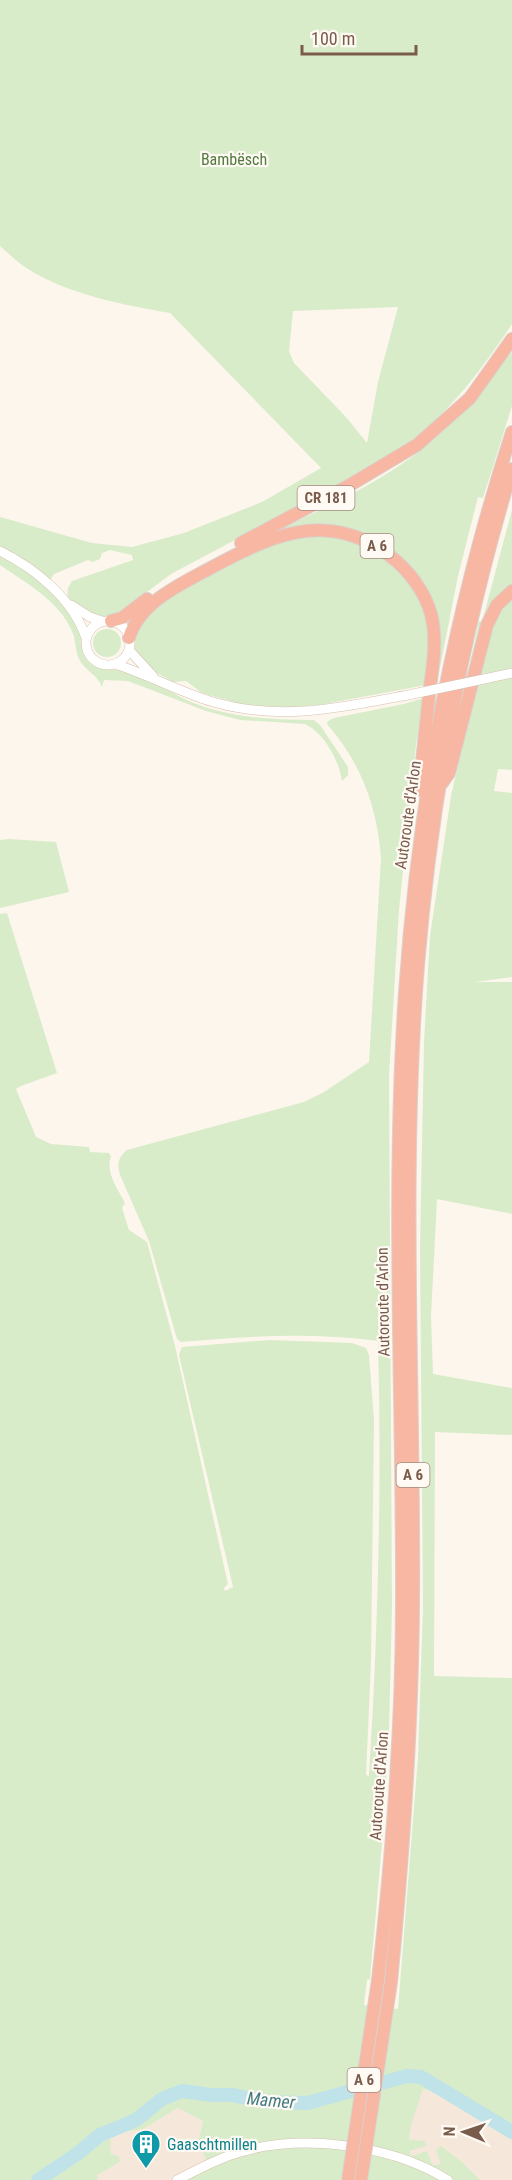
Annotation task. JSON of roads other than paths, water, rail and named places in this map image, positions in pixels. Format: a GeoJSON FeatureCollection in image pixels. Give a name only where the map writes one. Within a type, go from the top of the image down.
{"type":"FeatureCollection","features":[{"type":"Feature","properties":{"kind":"highway","name":"CR 181"},"geometry":{"type":"LineString","coordinates":[[106,621],[122,618],[174,579],[350,485],[417,445],[470,398],[512,339]]}},
{"type":"Feature","properties":{"kind":"highway","name":"Autoroute d'Arlon"},"geometry":{"type":"LineString","coordinates":[[348,2180],[384,1981],[399,1731],[402,1608],[399,1119],[405,994],[419,842],[438,719],[455,640],[482,530],[512,432]]}},
{"type":"Feature","properties":{"kind":"highway","name":"Autoroute d'Arlon"},"geometry":{"type":"LineString","coordinates":[[361,2180],[405,1823],[413,1641],[410,1202],[413,1057],[424,902],[438,789],[466,643],[496,522],[512,469]]}},
{"type":"Feature","properties":{"kind":"highway","name":"A 6"},"geometry":{"type":"LineString","coordinates":[[129,644],[138,617],[153,603],[179,584],[256,544],[290,533],[318,530],[346,533],[373,543],[401,564],[418,586],[431,613],[435,644],[417,811],[419,842]]}},
{"type":"Feature","properties":{"kind":"highway"},"geometry":{"type":"LineString","coordinates":[[438,789],[449,773],[487,625],[497,605],[512,591]]}},
{"type":"Feature","properties":{"kind":"main road"},"geometry":{"type":"LineString","coordinates":[[0,551],[33,571],[66,602],[90,617],[122,626],[129,644],[155,678]]}},
{"type":"Feature","properties":{"kind":"main road"},"geometry":{"type":"LineString","coordinates":[[66,602],[81,623],[90,657],[102,664],[115,664],[212,701],[242,709],[315,712],[512,673]]}},
{"type":"Feature","properties":{"kind":"main road"},"geometry":{"type":"LineString","coordinates":[[86,638],[92,627],[106,621]]}},
{"type":"Feature","properties":{"kind":"main road"},"geometry":{"type":"LineString","coordinates":[[115,664],[121,661],[129,644]]}},
{"type":"Feature","properties":{"kind":"main road"},"geometry":{"type":"LineString","coordinates":[[177,2180],[231,2154],[256,2148],[302,2144],[351,2147],[377,2152],[418,2164],[448,2180]]}},
{"type":"Feature","properties":{"kind":"waterway","name":"Mamer"},"geometry":{"type":"LineString","coordinates":[[38,2180],[77,2154],[100,2135],[136,2120],[162,2099],[182,2091],[232,2095],[269,2102],[307,2103],[407,2076],[421,2077],[512,2132]]}},
{"type":"Feature","properties":{"kind":"place","name":"Gaaschtmillen"},"geometry":{"type":"Point","coordinates":[146,2170]}},
{"type":"Feature","properties":{"kind":"park label","name":"Bambësch"},"geometry":{"type":"Point","coordinates":[234,159]}}]}
